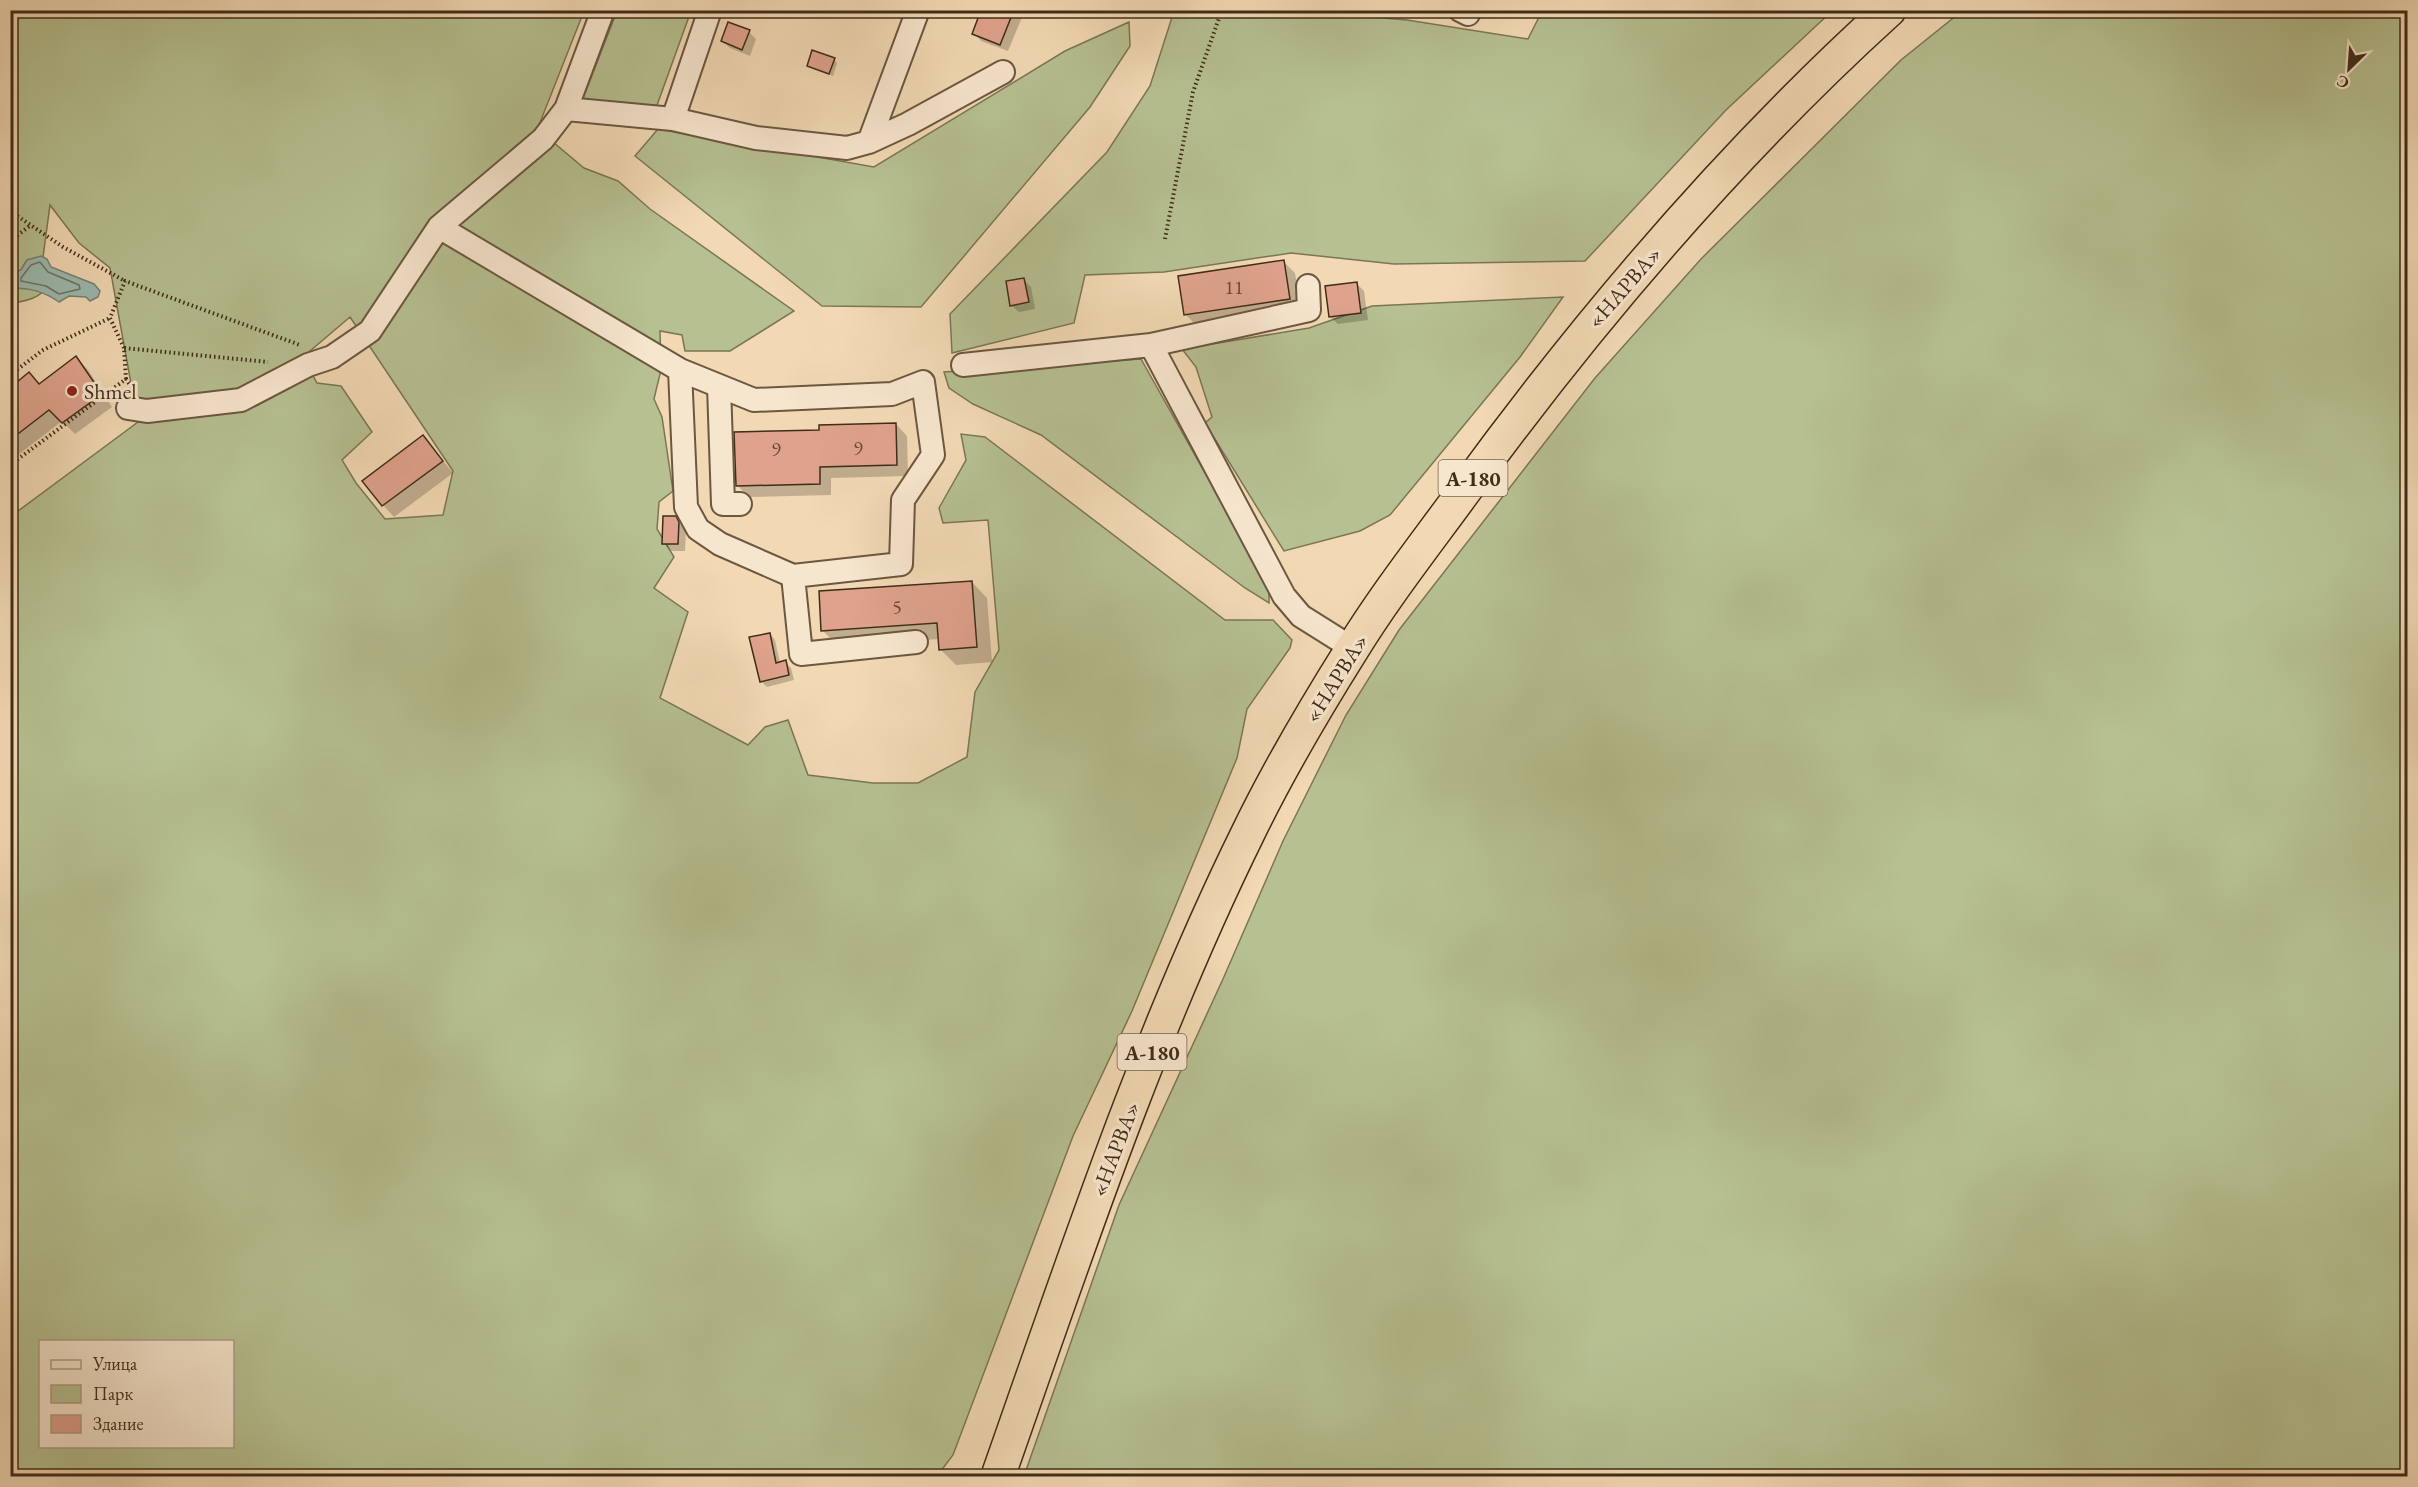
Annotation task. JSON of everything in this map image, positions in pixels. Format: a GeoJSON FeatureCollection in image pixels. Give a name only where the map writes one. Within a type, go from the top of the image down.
{"type":"FeatureCollection","features":[{"type":"Feature","properties":{"kind":"highway","name":"«НАРВА»"},"geometry":{"type":"LineString","coordinates":[[998,1476],[1107,1171],[1184,971],[1249,831],[1293,748],[1352,648],[1524,409],[1600,313],[1745,151],[1809,85],[1889,10]]}},
{"type":"Feature","properties":{"kind":"highway"},"geometry":{"type":"LineString","coordinates":[[1637,271],[1820,92],[1909,10]]}},
{"type":"Feature","properties":{"kind":"street"},"geometry":{"type":"LineString","coordinates":[[137,409],[242,400],[308,365],[332,357],[370,331],[439,227],[543,139],[566,109],[603,10]]}},
{"type":"Feature","properties":{"kind":"street"},"geometry":{"type":"LineString","coordinates":[[673,119],[710,10]]}},
{"type":"Feature","properties":{"kind":"street"},"geometry":{"type":"LineString","coordinates":[[868,142],[918,10]]}},
{"type":"Feature","properties":{"kind":"street"},"geometry":{"type":"LineString","coordinates":[[1460,10],[1468,14],[1470,10]]}},
{"type":"Feature","properties":{"kind":"street"},"geometry":{"type":"LineString","coordinates":[[566,109],[673,119],[756,138],[847,148],[868,142],[908,124],[1003,72]]}},
{"type":"Feature","properties":{"kind":"street"},"geometry":{"type":"LineString","coordinates":[[439,227],[680,370],[754,400],[892,394],[923,382],[933,455],[903,500],[901,564],[793,576],[720,544],[698,529],[686,507],[680,370]]}},
{"type":"Feature","properties":{"kind":"street"},"geometry":{"type":"LineString","coordinates":[[963,365],[1151,345],[1309,310],[1308,286]]}},
{"type":"Feature","properties":{"kind":"street"},"geometry":{"type":"LineString","coordinates":[[1151,345],[1284,596],[1301,616],[1352,648]]}},
{"type":"Feature","properties":{"kind":"street"},"geometry":{"type":"LineString","coordinates":[[719,386],[723,504],[740,504]]}},
{"type":"Feature","properties":{"kind":"street"},"geometry":{"type":"LineString","coordinates":[[793,576],[801,654],[916,642]]}},
{"type":"Feature","properties":{"kind":"path"},"geometry":{"type":"LineString","coordinates":[[1165,239],[1193,92],[1222,10]]}},
{"type":"Feature","properties":{"kind":"path"},"geometry":{"type":"LineString","coordinates":[[10,211],[63,247],[125,281],[332,357]]}},
{"type":"Feature","properties":{"kind":"path"},"geometry":{"type":"LineString","coordinates":[[10,241],[31,225]]}},
{"type":"Feature","properties":{"kind":"path"},"geometry":{"type":"LineString","coordinates":[[10,375],[43,350],[110,318],[125,281]]}},
{"type":"Feature","properties":{"kind":"path"},"geometry":{"type":"LineString","coordinates":[[110,318],[124,348],[126,379],[137,409]]}},
{"type":"Feature","properties":{"kind":"path"},"geometry":{"type":"LineString","coordinates":[[124,348],[308,365]]}},
{"type":"Feature","properties":{"kind":"path"},"geometry":{"type":"LineString","coordinates":[[10,465],[126,379]]}},
{"type":"Feature","properties":{"kind":"green space"},"geometry":{"type":"Polygon","coordinates":[[[11,11],[584,11],[539,125],[553,142],[584,168],[618,181],[650,209],[794,311],[730,351],[685,351],[682,335],[660,331],[661,370],[654,399],[662,417],[673,491],[659,502],[657,529],[674,557],[654,588],[688,612],[660,698],[748,745],[765,727],[788,720],[808,775],[873,783],[918,783],[967,757],[975,692],[999,650],[988,520],[943,523],[939,508],[966,460],[961,434],[985,437],[1225,620],[1273,620],[1292,640],[1290,648],[1247,709],[1237,758],[1132,1011],[1073,1136],[953,1455],[937,1476],[11,1476],[10,517],[138,422],[110,268],[79,243],[50,205],[43,257],[27,260],[21,270],[11,274],[11,11]],[[350,317],[303,357],[317,383],[341,386],[372,432],[342,460],[356,483],[385,519],[443,515],[453,471],[350,317]]]}},
{"type":"Feature","properties":{"kind":"green space"},"geometry":{"type":"Polygon","coordinates":[[[617,11],[691,11],[652,119],[582,101],[617,11]]]}},
{"type":"Feature","properties":{"kind":"green space"},"geometry":{"type":"Polygon","coordinates":[[[1174,11],[1301,11],[1407,20],[1528,39],[1542,11],[1832,11],[1726,110],[1585,261],[1394,264],[1291,253],[1164,272],[1085,275],[1074,323],[952,353],[950,314],[1107,152],[1150,86],[1174,11]]]}},
{"type":"Feature","properties":{"kind":"green space"},"geometry":{"type":"Polygon","coordinates":[[[1962,11],[2407,11],[2407,1476],[1024,1476],[1119,1205],[1223,979],[1283,841],[1346,715],[1399,630],[1595,378],[1701,259],[1901,60],[1962,11]]]}},
{"type":"Feature","properties":{"kind":"green space"},"geometry":{"type":"Polygon","coordinates":[[[1129,22],[1130,46],[1090,107],[921,307],[822,306],[635,156],[658,129],[874,167],[1065,51],[1129,22]]]}},
{"type":"Feature","properties":{"kind":"green space"},"geometry":{"type":"Polygon","coordinates":[[[10,288],[44,291],[32,298],[11,304],[10,288]]]}},
{"type":"Feature","properties":{"kind":"green space"},"geometry":{"type":"Polygon","coordinates":[[[1563,297],[1520,357],[1390,515],[1360,531],[1284,551],[1205,423],[1212,417],[1196,367],[1182,349],[1309,328],[1372,306],[1563,297]]]}},
{"type":"Feature","properties":{"kind":"green space"},"geometry":{"type":"Polygon","coordinates":[[[1141,359],[1269,587],[1269,603],[1245,588],[1041,435],[973,404],[949,388],[944,372],[1141,359]]]}},
{"type":"Feature","properties":{"kind":"water"},"geometry":{"type":"Polygon","coordinates":[[[41,256],[47,259],[51,267],[94,284],[100,291],[98,297],[90,301],[86,297],[69,296],[59,302],[36,291],[11,288],[11,274],[21,270],[27,260],[41,256]]]}},
{"type":"Feature","properties":{"kind":"building"},"geometry":{"type":"Polygon","coordinates":[[[981,10],[1014,10],[1000,45],[972,34],[981,10]]]}},
{"type":"Feature","properties":{"kind":"building"},"geometry":{"type":"Polygon","coordinates":[[[728,22],[750,30],[742,50],[721,41],[728,22]]]}},
{"type":"Feature","properties":{"kind":"building"},"geometry":{"type":"Polygon","coordinates":[[[812,50],[835,58],[829,74],[807,66],[812,50]]]}},
{"type":"Feature","properties":{"kind":"building"},"geometry":{"type":"Polygon","coordinates":[[[1284,260],[1290,299],[1184,315],[1178,276],[1284,260]]]}},
{"type":"Feature","properties":{"kind":"building"},"geometry":{"type":"Polygon","coordinates":[[[1024,278],[1029,302],[1010,306],[1006,281],[1024,278]]]}},
{"type":"Feature","properties":{"kind":"building"},"geometry":{"type":"Polygon","coordinates":[[[1357,282],[1361,313],[1329,317],[1325,286],[1357,282]]]}},
{"type":"Feature","properties":{"kind":"building"},"geometry":{"type":"Polygon","coordinates":[[[76,356],[102,394],[62,423],[49,410],[10,440],[10,388],[29,372],[39,384],[76,356]]]}},
{"type":"Feature","properties":{"kind":"building"},"geometry":{"type":"Polygon","coordinates":[[[896,423],[897,465],[820,467],[820,484],[736,486],[734,432],[819,430],[819,425],[896,423]]]}},
{"type":"Feature","properties":{"kind":"building"},"geometry":{"type":"Polygon","coordinates":[[[423,435],[443,461],[382,506],[362,481],[423,435]]]}},
{"type":"Feature","properties":{"kind":"building"},"geometry":{"type":"Polygon","coordinates":[[[663,516],[676,516],[679,522],[678,544],[662,544],[663,516]]]}},
{"type":"Feature","properties":{"kind":"building"},"geometry":{"type":"Polygon","coordinates":[[[972,581],[977,647],[939,650],[937,623],[821,631],[819,591],[972,581]]]}},
{"type":"Feature","properties":{"kind":"building"},"geometry":{"type":"Polygon","coordinates":[[[770,633],[776,663],[786,660],[789,675],[760,682],[749,637],[770,633]]]}},
{"type":"Feature","properties":{"kind":"place","name":"Shmel"},"geometry":{"type":"Point","coordinates":[72,391]}}]}
